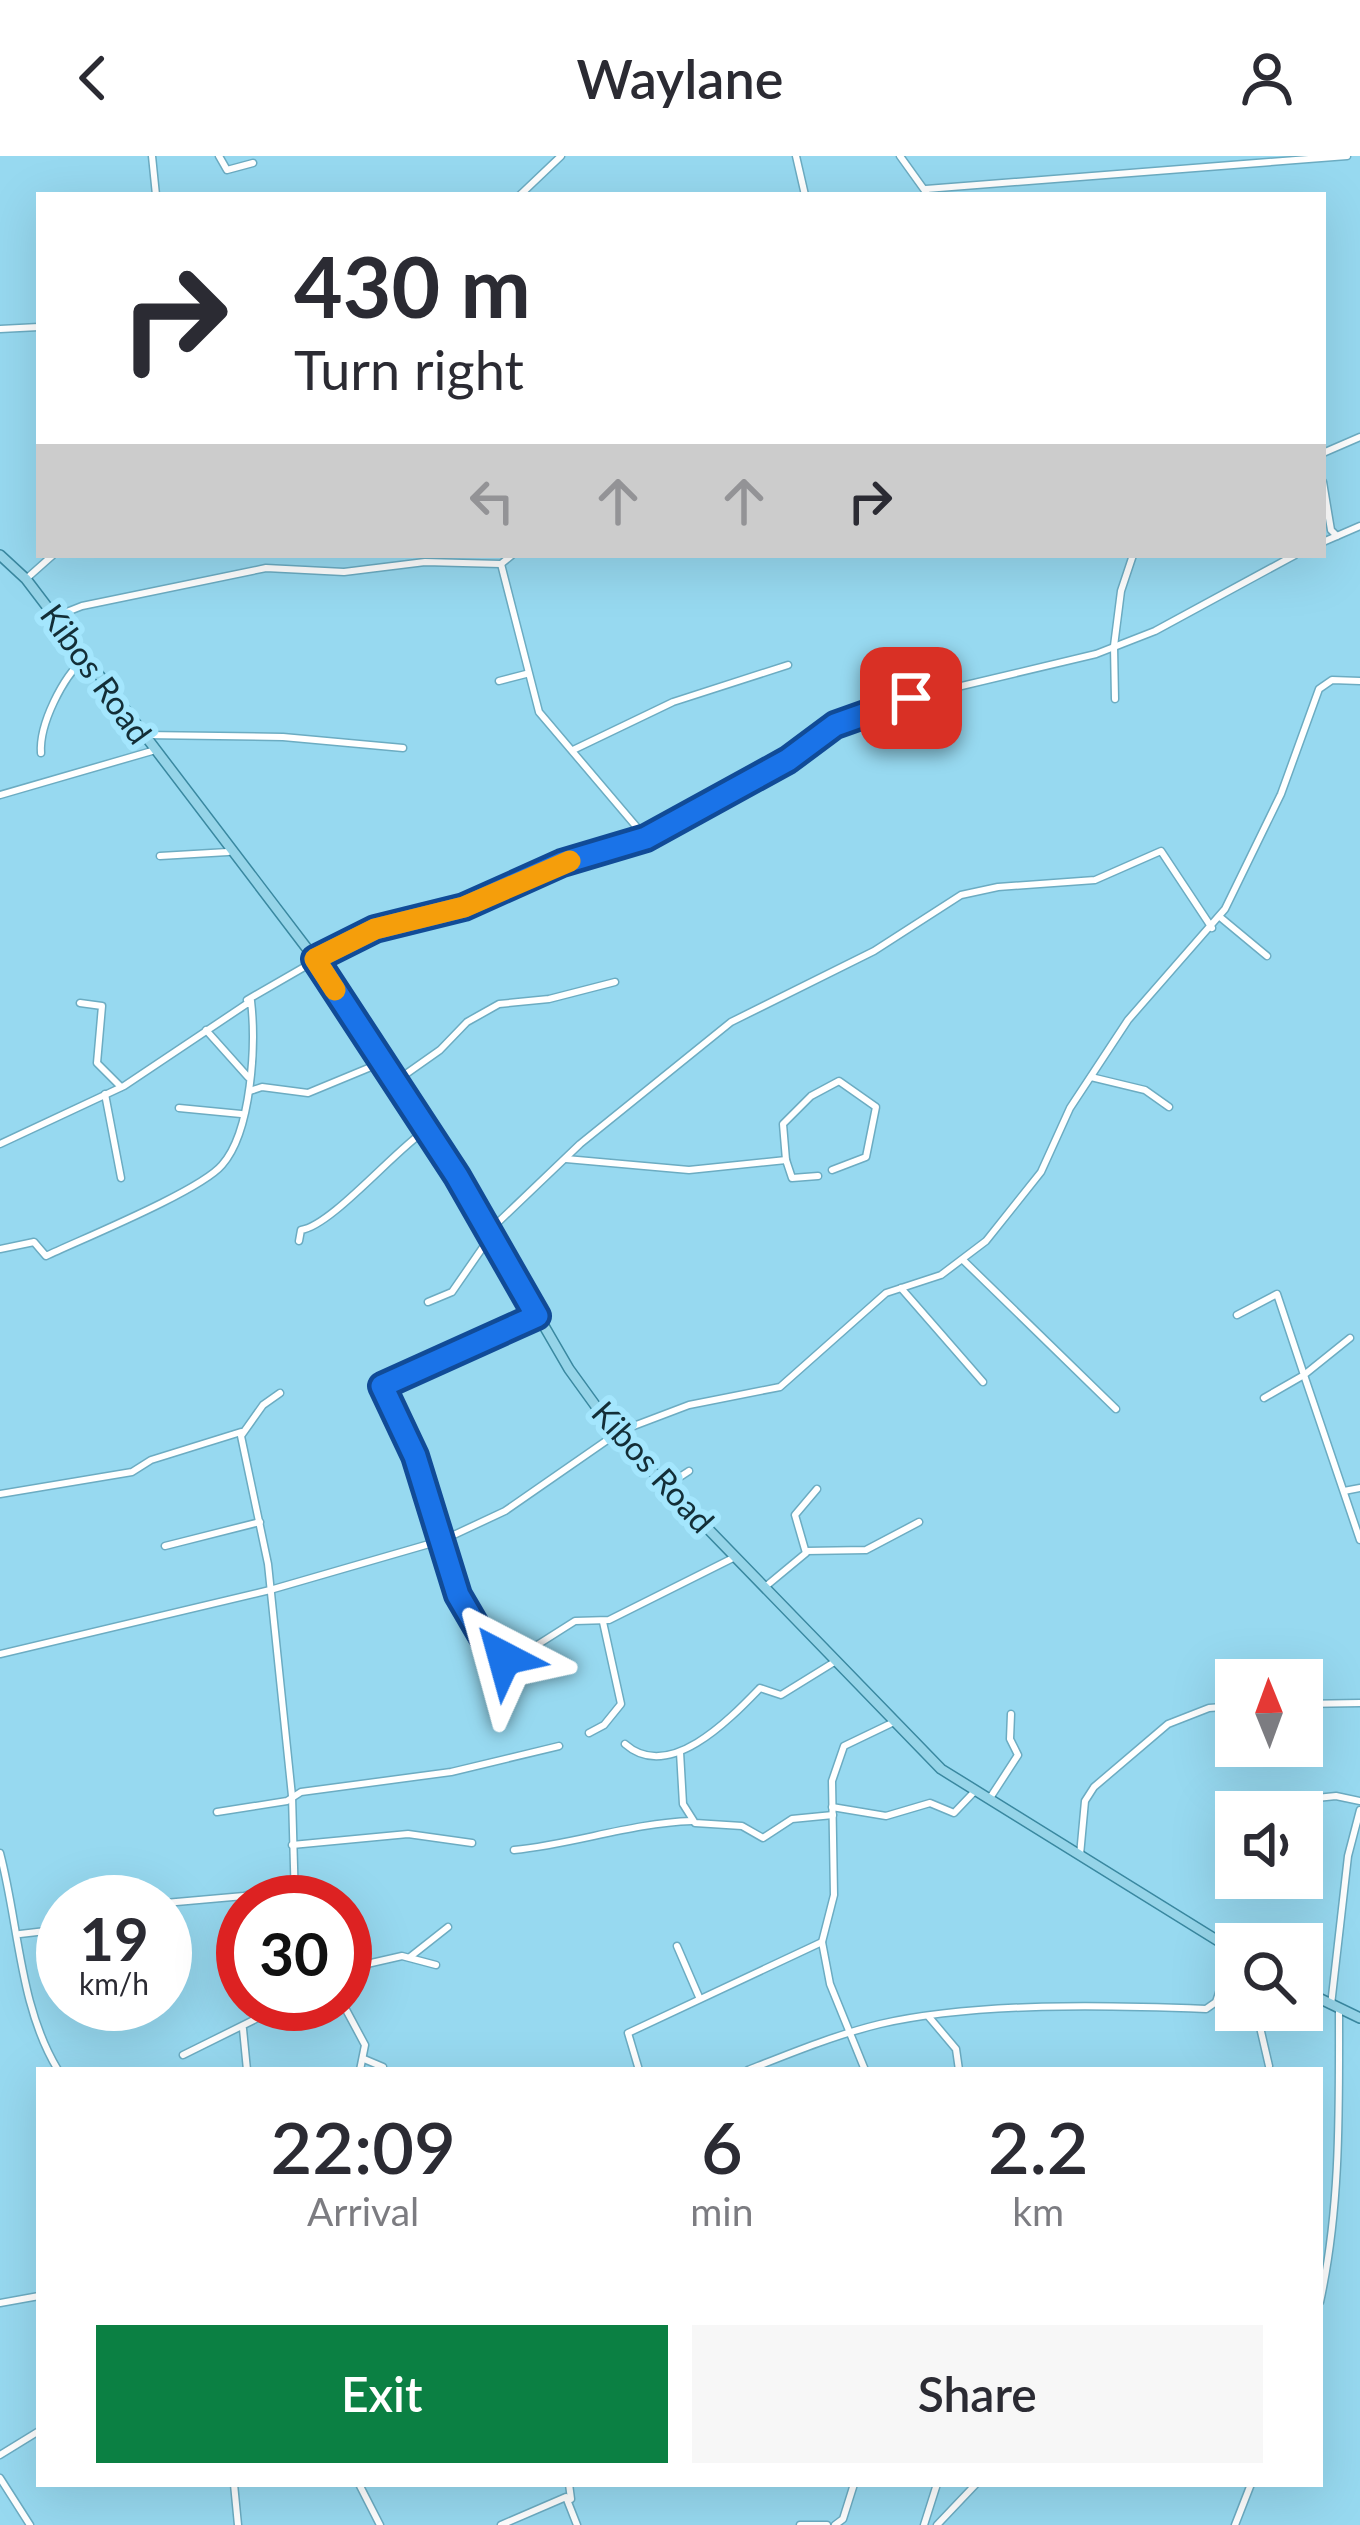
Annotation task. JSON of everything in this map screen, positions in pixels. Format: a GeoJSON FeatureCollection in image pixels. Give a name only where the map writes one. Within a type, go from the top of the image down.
{"type":"FeatureCollection","features":[{"type":"Feature","properties":{"kind":"main road","name":"Kibos Road"},"geometry":{"type":"LineString","coordinates":[[0,555],[26,579],[228,852],[315,959],[427,1129],[537,1316],[618,1436],[894,1723],[974,1792],[1215,1940]]}},
{"type":"Feature","properties":{"kind":"main road"},"geometry":{"type":"LineString","coordinates":[[1323,2001],[1360,2018]]}},
{"type":"Feature","properties":{"kind":"street"},"geometry":{"type":"LineString","coordinates":[[152,156],[156,192]]}},
{"type":"Feature","properties":{"kind":"street"},"geometry":{"type":"LineString","coordinates":[[219,156],[229,170],[253,163]]}},
{"type":"Feature","properties":{"kind":"street"},"geometry":{"type":"LineString","coordinates":[[523,192],[561,156]]}},
{"type":"Feature","properties":{"kind":"street"},"geometry":{"type":"LineString","coordinates":[[796,156],[805,192]]}},
{"type":"Feature","properties":{"kind":"street"},"geometry":{"type":"LineString","coordinates":[[900,156],[927,192],[1347,156]]}},
{"type":"Feature","properties":{"kind":"street"},"geometry":{"type":"LineString","coordinates":[[0,329],[36,327]]}},
{"type":"Feature","properties":{"kind":"street"},"geometry":{"type":"LineString","coordinates":[[1326,452],[1360,437]]}},
{"type":"Feature","properties":{"kind":"street"},"geometry":{"type":"LineString","coordinates":[[1326,503],[1330,530],[1337,536]]}},
{"type":"Feature","properties":{"kind":"street"},"geometry":{"type":"LineString","coordinates":[[1326,541],[1360,526]]}},
{"type":"Feature","properties":{"kind":"street"},"geometry":{"type":"LineString","coordinates":[[26,579],[50,558]]}},
{"type":"Feature","properties":{"kind":"street"},"geometry":{"type":"LineString","coordinates":[[54,617],[203,578],[266,568],[501,564],[508,558]]}},
{"type":"Feature","properties":{"kind":"street"},"geometry":{"type":"LineString","coordinates":[[1115,699],[1114,646],[1121,592],[1132,558]]}},
{"type":"Feature","properties":{"kind":"street"},"geometry":{"type":"LineString","coordinates":[[0,1144],[121,1087],[248,1000],[375,929],[464,907],[562,863],[646,838],[849,719],[911,698],[1046,670],[1114,646],[1155,631],[1289,558]]}},
{"type":"Feature","properties":{"kind":"street"},"geometry":{"type":"LineString","coordinates":[[501,564],[526,674],[541,716],[646,838]]}},
{"type":"Feature","properties":{"kind":"street"},"geometry":{"type":"LineString","coordinates":[[1,575],[15,569]]}},
{"type":"Feature","properties":{"kind":"street"},"geometry":{"type":"LineString","coordinates":[[41,752],[41,737],[63,683],[85,658]]}},
{"type":"Feature","properties":{"kind":"street"},"geometry":{"type":"LineString","coordinates":[[573,750],[676,701],[788,665]]}},
{"type":"Feature","properties":{"kind":"street"},"geometry":{"type":"LineString","coordinates":[[499,681],[526,674]]}},
{"type":"Feature","properties":{"kind":"street"},"geometry":{"type":"LineString","coordinates":[[0,1654],[269,1590],[441,1540],[505,1511],[631,1427],[689,1406],[780,1388],[873,1302],[940,1275],[963,1260],[986,1241],[1041,1172],[1070,1108],[1128,1020],[1220,916],[1258,847],[1319,689],[1332,680],[1360,681]]}},
{"type":"Feature","properties":{"kind":"street"},"geometry":{"type":"LineString","coordinates":[[140,735],[283,737],[403,748]]}},
{"type":"Feature","properties":{"kind":"street"},"geometry":{"type":"LineString","coordinates":[[0,795],[152,752]]}},
{"type":"Feature","properties":{"kind":"street"},"geometry":{"type":"LineString","coordinates":[[428,1301],[452,1292],[488,1235],[566,1159],[730,1022],[874,951],[961,895],[998,886],[1095,880],[1161,851],[1169,856],[1212,928]]}},
{"type":"Feature","properties":{"kind":"street"},"geometry":{"type":"LineString","coordinates":[[160,856],[228,852]]}},
{"type":"Feature","properties":{"kind":"street"},"geometry":{"type":"LineString","coordinates":[[1220,916],[1267,956]]}},
{"type":"Feature","properties":{"kind":"street"},"geometry":{"type":"LineString","coordinates":[[396,1082],[435,1055],[467,1022],[499,1004],[548,999],[615,982]]}},
{"type":"Feature","properties":{"kind":"street"},"geometry":{"type":"LineString","coordinates":[[0,1249],[34,1242],[46,1256],[217,1170],[238,1134],[248,1094],[248,1000]]}},
{"type":"Feature","properties":{"kind":"street"},"geometry":{"type":"LineString","coordinates":[[80,1004],[102,1006],[98,1065],[121,1087]]}},
{"type":"Feature","properties":{"kind":"street"},"geometry":{"type":"LineString","coordinates":[[206,1030],[249,1079]]}},
{"type":"Feature","properties":{"kind":"street"},"geometry":{"type":"LineString","coordinates":[[248,1094],[262,1088],[308,1093],[383,1063]]}},
{"type":"Feature","properties":{"kind":"street"},"geometry":{"type":"LineString","coordinates":[[1091,1077],[1144,1090],[1169,1107]]}},
{"type":"Feature","properties":{"kind":"street"},"geometry":{"type":"LineString","coordinates":[[818,1176],[792,1178],[783,1124],[811,1096],[839,1081],[876,1107],[878,1115],[866,1157],[832,1170]]}},
{"type":"Feature","properties":{"kind":"street"},"geometry":{"type":"LineString","coordinates":[[106,1094],[121,1178]]}},
{"type":"Feature","properties":{"kind":"street"},"geometry":{"type":"LineString","coordinates":[[179,1108],[242,1114]]}},
{"type":"Feature","properties":{"kind":"street"},"geometry":{"type":"LineString","coordinates":[[299,1241],[301,1230],[332,1214],[376,1168],[427,1129]]}},
{"type":"Feature","properties":{"kind":"street"},"geometry":{"type":"LineString","coordinates":[[566,1159],[689,1170],[786,1160]]}},
{"type":"Feature","properties":{"kind":"street"},"geometry":{"type":"LineString","coordinates":[[963,1260],[1116,1408]]}},
{"type":"Feature","properties":{"kind":"street"},"geometry":{"type":"LineString","coordinates":[[901,1288],[983,1382]]}},
{"type":"Feature","properties":{"kind":"street"},"geometry":{"type":"LineString","coordinates":[[1238,1315],[1277,1294],[1360,1540]]}},
{"type":"Feature","properties":{"kind":"street"},"geometry":{"type":"LineString","coordinates":[[537,1316],[383,1385],[415,1456],[458,1595],[496,1658],[532,1647],[574,1621],[603,1622],[735,1556]]}},
{"type":"Feature","properties":{"kind":"street"},"geometry":{"type":"LineString","coordinates":[[1264,1398],[1304,1375],[1351,1338]]}},
{"type":"Feature","properties":{"kind":"street"},"geometry":{"type":"LineString","coordinates":[[0,1494],[137,1471],[146,1462],[241,1432],[280,1394]]}},
{"type":"Feature","properties":{"kind":"street"},"geometry":{"type":"LineString","coordinates":[[241,1432],[261,1522],[269,1590],[292,1796],[293,1875]]}},
{"type":"Feature","properties":{"kind":"street"},"geometry":{"type":"LineString","coordinates":[[666,1486],[688,1471]]}},
{"type":"Feature","properties":{"kind":"street"},"geometry":{"type":"LineString","coordinates":[[1344,1491],[1360,1488]]}},
{"type":"Feature","properties":{"kind":"street"},"geometry":{"type":"LineString","coordinates":[[806,1550],[795,1515],[817,1490]]}},
{"type":"Feature","properties":{"kind":"street"},"geometry":{"type":"LineString","coordinates":[[165,1546],[261,1522]]}},
{"type":"Feature","properties":{"kind":"street"},"geometry":{"type":"LineString","coordinates":[[765,1587],[806,1550],[866,1550],[919,1522]]}},
{"type":"Feature","properties":{"kind":"street"},"geometry":{"type":"LineString","coordinates":[[589,1732],[604,1725],[621,1704],[603,1622]]}},
{"type":"Feature","properties":{"kind":"street"},"geometry":{"type":"LineString","coordinates":[[625,1744],[661,1757],[680,1752],[739,1712],[760,1688],[781,1695],[836,1661]]}},
{"type":"Feature","properties":{"kind":"street"},"geometry":{"type":"LineString","coordinates":[[1323,1704],[1360,1703]]}},
{"type":"Feature","properties":{"kind":"street"},"geometry":{"type":"LineString","coordinates":[[1079,1858],[1085,1801],[1094,1786],[1168,1724],[1215,1708]]}},
{"type":"Feature","properties":{"kind":"street"},"geometry":{"type":"LineString","coordinates":[[988,1801],[1018,1753],[1010,1739],[1011,1714]]}},
{"type":"Feature","properties":{"kind":"street"},"geometry":{"type":"LineString","coordinates":[[864,2067],[830,1984],[822,1942],[833,1895],[833,1773],[844,1745],[894,1723]]}},
{"type":"Feature","properties":{"kind":"street"},"geometry":{"type":"LineString","coordinates":[[217,1812],[451,1772],[559,1746]]}},
{"type":"Feature","properties":{"kind":"street"},"geometry":{"type":"LineString","coordinates":[[680,1752],[682,1804],[692,1821]]}},
{"type":"Feature","properties":{"kind":"street"},"geometry":{"type":"LineString","coordinates":[[514,1850],[557,1846],[625,1826],[692,1821],[742,1826],[763,1838],[792,1819],[832,1811],[886,1816],[929,1803],[955,1813],[974,1792]]}},
{"type":"Feature","properties":{"kind":"street"},"geometry":{"type":"LineString","coordinates":[[1323,1797],[1360,1801]]}},
{"type":"Feature","properties":{"kind":"street"},"geometry":{"type":"LineString","coordinates":[[1323,2285],[1340,2189],[1335,2007],[1348,1856],[1360,1810]]}},
{"type":"Feature","properties":{"kind":"street"},"geometry":{"type":"LineString","coordinates":[[292,1845],[408,1834],[472,1843]]}},
{"type":"Feature","properties":{"kind":"street"},"geometry":{"type":"LineString","coordinates":[[0,1853],[4,1885],[20,1934],[35,2028],[56,2067]]}},
{"type":"Feature","properties":{"kind":"street"},"geometry":{"type":"LineString","coordinates":[[410,1957],[448,1927]]}},
{"type":"Feature","properties":{"kind":"street"},"geometry":{"type":"LineString","coordinates":[[20,1934],[36,1932]]}},
{"type":"Feature","properties":{"kind":"street"},"geometry":{"type":"LineString","coordinates":[[638,2067],[628,2033],[822,1942]]}},
{"type":"Feature","properties":{"kind":"street"},"geometry":{"type":"LineString","coordinates":[[677,1946],[700,1997]]}},
{"type":"Feature","properties":{"kind":"street"},"geometry":{"type":"LineString","coordinates":[[372,1964],[410,1957],[436,1965]]}},
{"type":"Feature","properties":{"kind":"street"},"geometry":{"type":"LineString","coordinates":[[756,2067],[851,2032],[929,2017],[1103,2005],[1206,2009],[1215,2003]]}},
{"type":"Feature","properties":{"kind":"street"},"geometry":{"type":"LineString","coordinates":[[929,2017],[956,2049],[959,2067]]}},
{"type":"Feature","properties":{"kind":"street"},"geometry":{"type":"LineString","coordinates":[[183,2055],[238,2031]]}},
{"type":"Feature","properties":{"kind":"street"},"geometry":{"type":"LineString","coordinates":[[243,2031],[247,2067]]}},
{"type":"Feature","properties":{"kind":"street"},"geometry":{"type":"LineString","coordinates":[[358,2031],[364,2041],[361,2067]]}},
{"type":"Feature","properties":{"kind":"street"},"geometry":{"type":"LineString","coordinates":[[1261,2031],[1269,2066]]}},
{"type":"Feature","properties":{"kind":"street"},"geometry":{"type":"LineString","coordinates":[[364,2060],[383,2067]]}},
{"type":"Feature","properties":{"kind":"street"},"geometry":{"type":"LineString","coordinates":[[0,2303],[36,2297]]}},
{"type":"Feature","properties":{"kind":"street"},"geometry":{"type":"LineString","coordinates":[[0,2455],[36,2433]]}},
{"type":"Feature","properties":{"kind":"street"},"geometry":{"type":"LineString","coordinates":[[0,2478],[30,2525]]}},
{"type":"Feature","properties":{"kind":"street"},"geometry":{"type":"LineString","coordinates":[[234,2487],[238,2525]]}},
{"type":"Feature","properties":{"kind":"street"},"geometry":{"type":"LineString","coordinates":[[361,2487],[380,2525]]}},
{"type":"Feature","properties":{"kind":"street"},"geometry":{"type":"LineString","coordinates":[[569,2487],[577,2525]]}},
{"type":"Feature","properties":{"kind":"street"},"geometry":{"type":"LineString","coordinates":[[800,2525],[831,2525],[843,2518],[853,2487]]}},
{"type":"Feature","properties":{"kind":"street"},"geometry":{"type":"LineString","coordinates":[[924,2525],[936,2487]]}},
{"type":"Feature","properties":{"kind":"street"},"geometry":{"type":"LineString","coordinates":[[938,2525],[973,2487]]}},
{"type":"Feature","properties":{"kind":"street"},"geometry":{"type":"LineString","coordinates":[[1235,2525],[1250,2487]]}},
{"type":"Feature","properties":{"kind":"street"},"geometry":{"type":"LineString","coordinates":[[501,2525],[560,2498],[571,2499]]}},
{"type":"Feature","properties":{"kind":"slow traffic"},"geometry":{"type":"LineString","coordinates":[[335,990],[315,959],[375,929],[464,907],[570,861]]}},
{"type":"Feature","properties":{"kind":"route"},"geometry":{"type":"LineString","coordinates":[[504,1658],[493,1655],[458,1595],[415,1456],[382,1386],[537,1316],[457,1176],[315,959],[375,929],[464,907],[562,863],[646,838],[788,760],[835,725],[911,698]]}}]}
